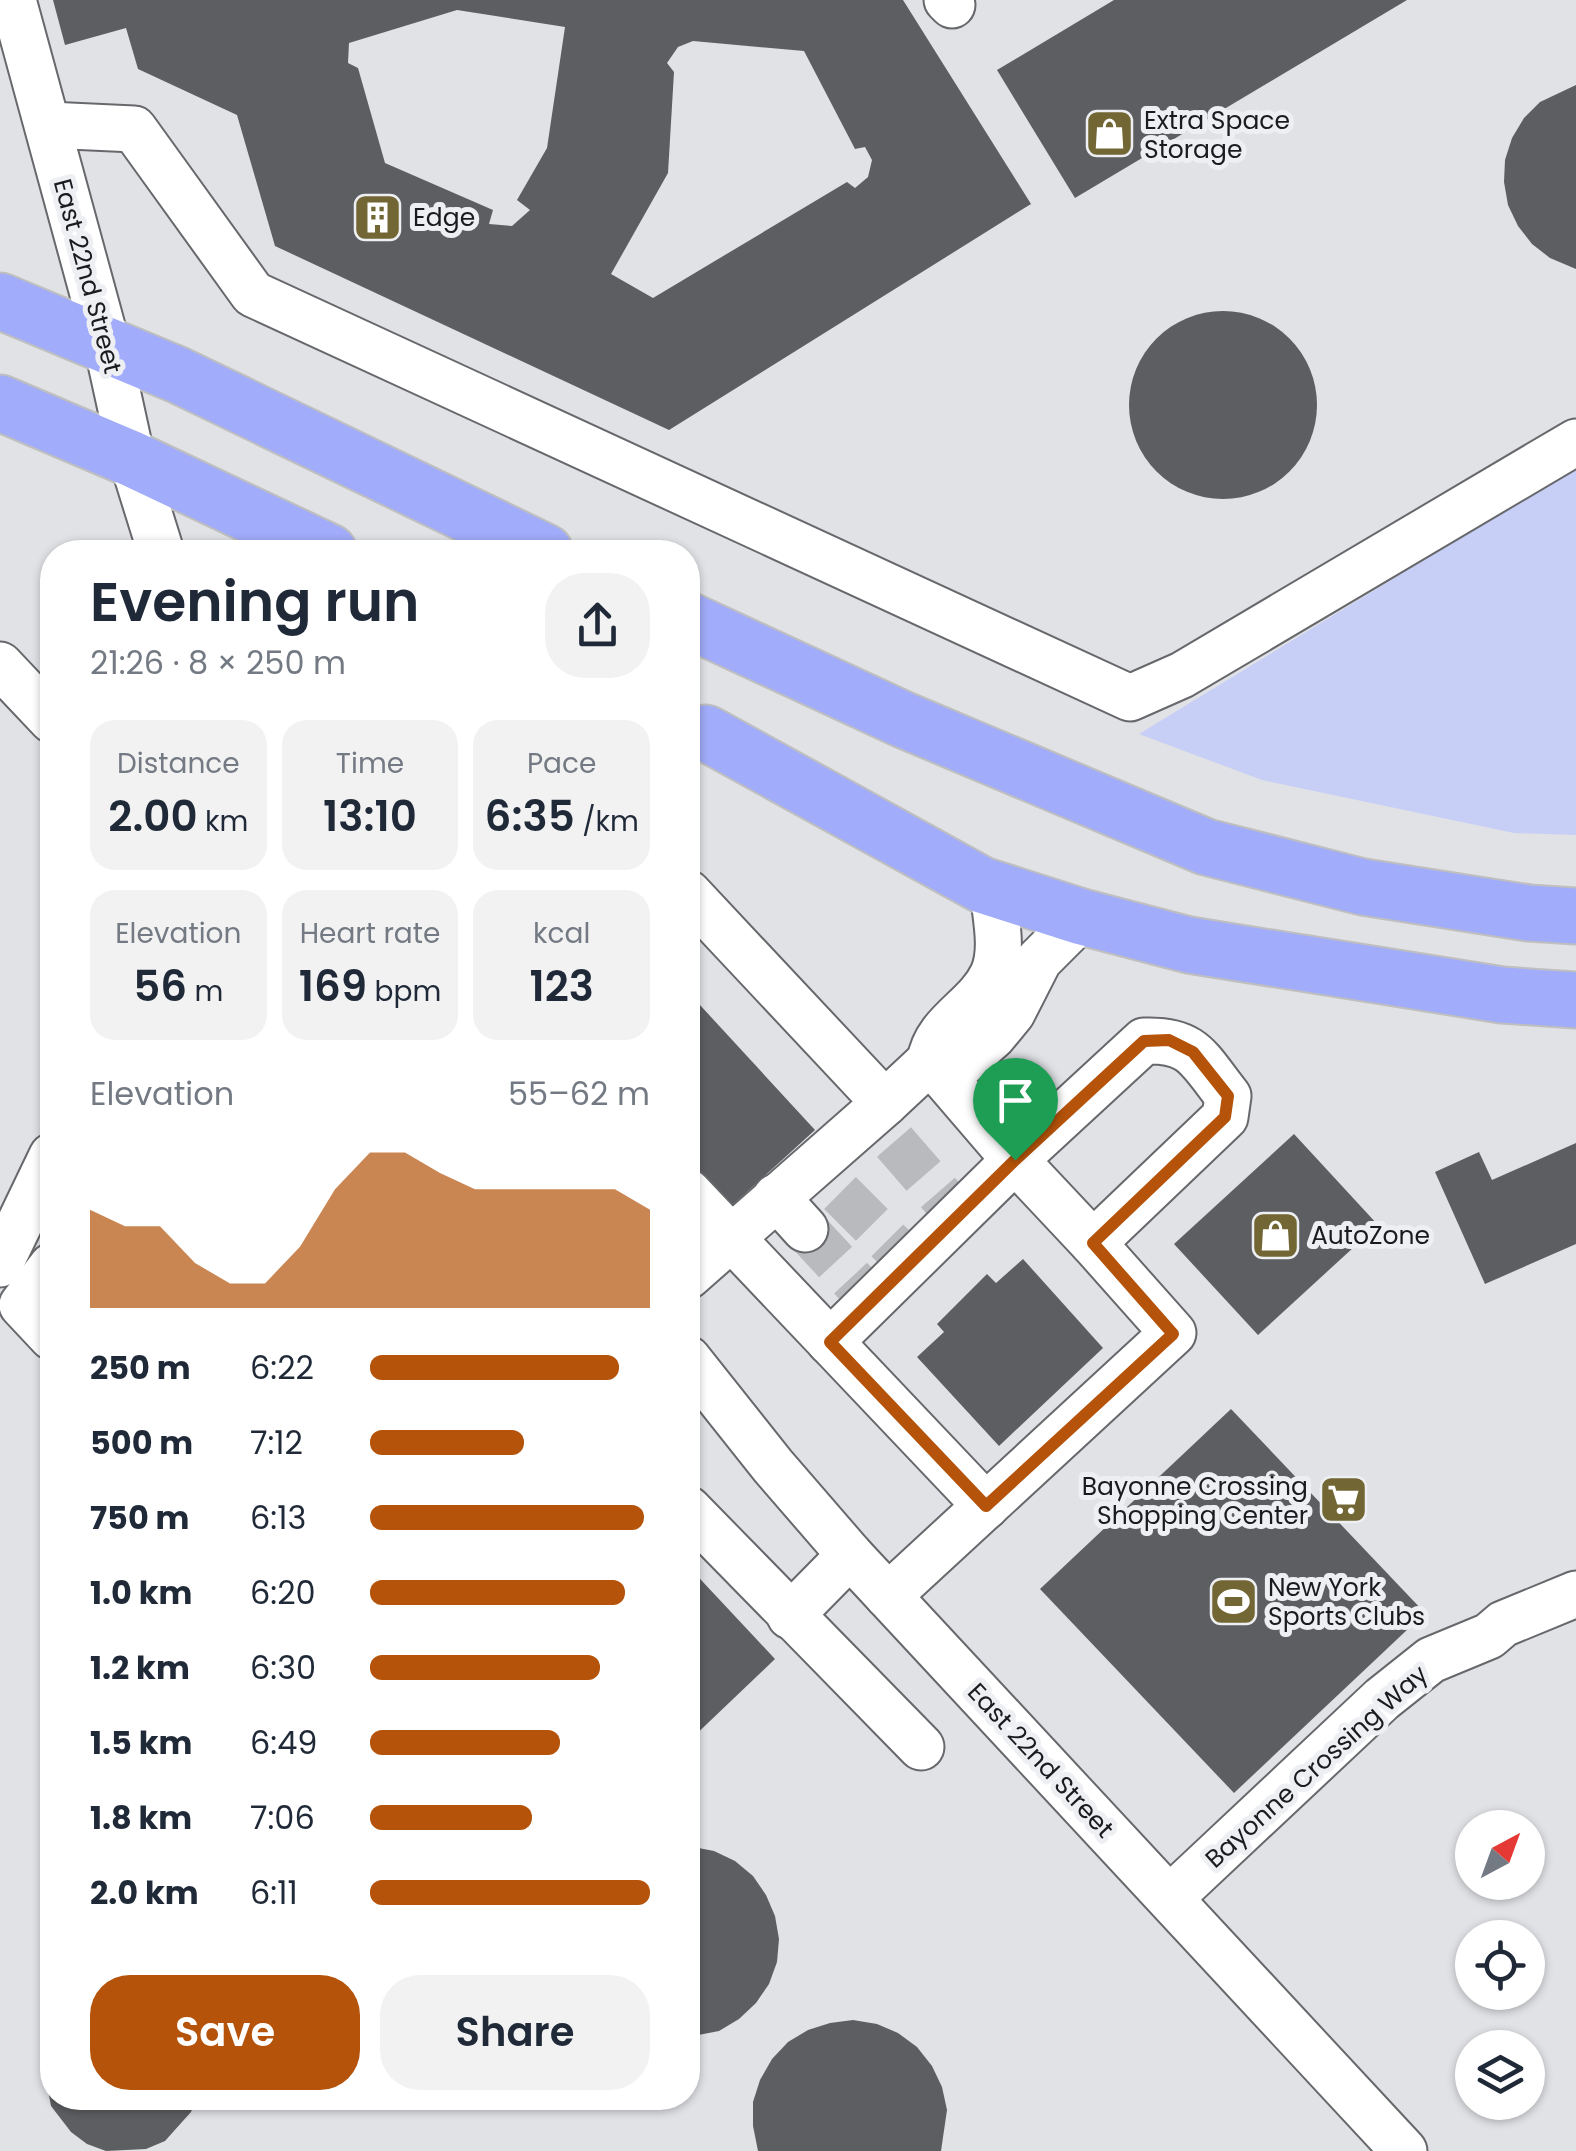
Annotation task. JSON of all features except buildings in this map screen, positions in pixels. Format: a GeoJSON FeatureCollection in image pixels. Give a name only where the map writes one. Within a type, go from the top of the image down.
{"type":"FeatureCollection","features":[{"type":"Feature","properties":{"kind":"highway"},"geometry":{"type":"LineString","coordinates":[[0,301],[178,375],[519,540]]}},
{"type":"Feature","properties":{"kind":"highway"},"geometry":{"type":"LineString","coordinates":[[0,403],[303,540]]}},
{"type":"Feature","properties":{"kind":"highway"},"geometry":{"type":"LineString","coordinates":[[700,626],[904,720],[1206,847],[1363,888],[1529,913],[1576,916]]}},
{"type":"Feature","properties":{"kind":"highway"},"geometry":{"type":"LineString","coordinates":[[700,729],[845,799],[1003,865],[1177,925],[1339,968]]}},
{"type":"Feature","properties":{"kind":"highway"},"geometry":{"type":"LineString","coordinates":[[700,730],[993,889],[1082,917],[1189,945],[1502,995],[1576,1000]]}},
{"type":"Feature","properties":{"kind":"street","name":"East 22nd Street"},"geometry":{"type":"LineString","coordinates":[[12,0],[107,345],[132,460],[157,540]]}},
{"type":"Feature","properties":{"kind":"street"},"geometry":{"type":"LineString","coordinates":[[48,126],[134,128],[253,294],[1130,698],[1182,675],[1576,442]]}},
{"type":"Feature","properties":{"kind":"street"},"geometry":{"type":"LineString","coordinates":[[22,680],[40,704]]}},
{"type":"Feature","properties":{"kind":"street"},"geometry":{"type":"LineString","coordinates":[[700,1265],[730,1237],[791,1213],[883,1120],[930,1062],[933,1042],[992,976],[998,952],[993,889]]}},
{"type":"Feature","properties":{"kind":"street"},"geometry":{"type":"LineString","coordinates":[[700,908],[883,1120]]}},
{"type":"Feature","properties":{"kind":"street"},"geometry":{"type":"LineString","coordinates":[[930,1062],[956,1070],[993,1036],[1012,1013],[1039,960],[1082,917]]}},
{"type":"Feature","properties":{"kind":"street"},"geometry":{"type":"LineString","coordinates":[[830,1342],[864,1292],[952,1210],[1015,1160],[1144,1041],[1169,1040],[1193,1052],[1228,1096],[1225,1117],[1093,1243]]}},
{"type":"Feature","properties":{"kind":"street"},"geometry":{"type":"LineString","coordinates":[[888,1596],[1173,1334],[930,1062]]}},
{"type":"Feature","properties":{"kind":"street"},"geometry":{"type":"LineString","coordinates":[[0,1264],[40,1181]]}},
{"type":"Feature","properties":{"kind":"street"},"geometry":{"type":"LineString","coordinates":[[700,1205],[986,1506]]}},
{"type":"Feature","properties":{"kind":"street"},"geometry":{"type":"LineString","coordinates":[[40,1282],[22,1305],[40,1325]]}},
{"type":"Feature","properties":{"kind":"street","name":"East 22nd Street"},"geometry":{"type":"LineString","coordinates":[[700,1374],[850,1555],[1404,2151]]}},
{"type":"Feature","properties":{"kind":"street"},"geometry":{"type":"LineString","coordinates":[[700,1522],[920,1747]]}},
{"type":"Feature","properties":{"kind":"street"},"geometry":{"type":"LineString","coordinates":[[790,1616],[850,1555]]}},
{"type":"Feature","properties":{"kind":"street","name":"Bayonne Crossing Way"},"geometry":{"type":"LineString","coordinates":[[1170,1898],[1382,1699],[1432,1660],[1490,1636],[1503,1624],[1576,1594]]}},
{"type":"Feature","properties":{"kind":"shaded area"},"geometry":{"type":"Polygon","coordinates":[[[1576,467],[1576,835],[1514,833],[1262,780],[1139,734],[1576,467]]]}},
{"type":"Feature","properties":{"kind":"tunnel"},"geometry":{"type":"LineString","coordinates":[[894,1142],[947,1203]]}},
{"type":"Feature","properties":{"kind":"tunnel"},"geometry":{"type":"LineString","coordinates":[[840,1193],[895,1248]]}},
{"type":"Feature","properties":{"kind":"tunnel"},"geometry":{"type":"LineString","coordinates":[[805,1229],[856,1284]]}},
{"type":"Feature","properties":{"kind":"place","name":"Extra Space Storage"},"geometry":{"type":"Point","coordinates":[1109,134]}},
{"type":"Feature","properties":{"kind":"place","name":"Edge"},"geometry":{"type":"Point","coordinates":[378,217]}},
{"type":"Feature","properties":{"kind":"place","name":"AutoZone"},"geometry":{"type":"Point","coordinates":[1276,1235]}},
{"type":"Feature","properties":{"kind":"place","name":"Bayonne Crossing Shopping Center"},"geometry":{"type":"Point","coordinates":[1343,1500]}},
{"type":"Feature","properties":{"kind":"place","name":"New York Sports Clubs"},"geometry":{"type":"Point","coordinates":[1233,1601]}},
{"type":"Feature","properties":{"kind":"route"},"geometry":{"type":"LineString","coordinates":[[1169,1040],[1193,1052],[1228,1096],[1225,1117],[1093,1243],[1173,1334],[986,1506],[830,1342],[1015,1160],[1144,1041],[1169,1040]]}}]}
